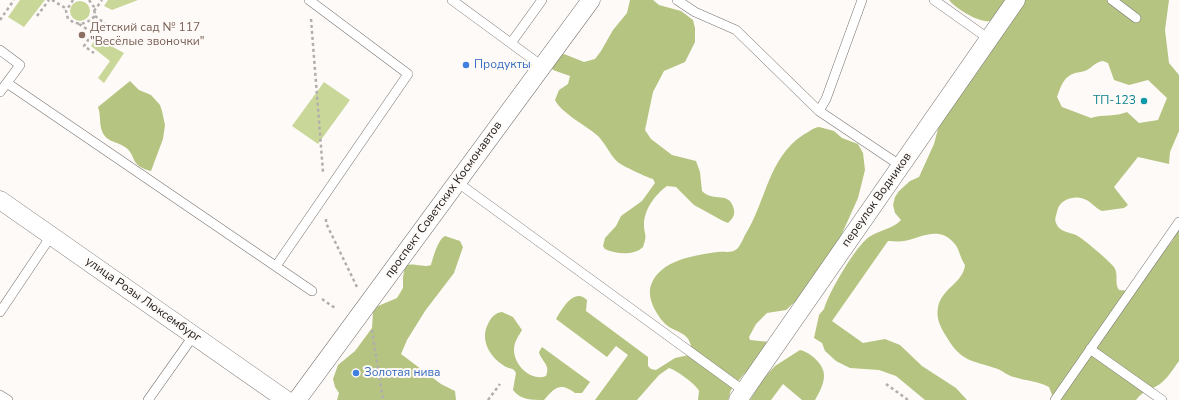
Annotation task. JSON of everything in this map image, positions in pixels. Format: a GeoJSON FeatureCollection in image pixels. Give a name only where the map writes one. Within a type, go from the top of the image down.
{"type":"FeatureCollection","features":[{"type":"Feature","properties":{"kind":"street","name":"проспект Советских Космонавтов"},"geometry":{"type":"LineString","coordinates":[[297,400],[591,0]]}},
{"type":"Feature","properties":{"kind":"street","name":"переулок Водников"},"geometry":{"type":"LineString","coordinates":[[741,396],[1016,0]]}},
{"type":"Feature","properties":{"kind":"street","name":"улица Розы Люксембург"},"geometry":{"type":"LineString","coordinates":[[0,200],[194,335],[277,397]]}},
{"type":"Feature","properties":{"kind":"lane"},"geometry":{"type":"LineString","coordinates":[[276,266],[408,74],[309,0]]}},
{"type":"Feature","properties":{"kind":"lane"},"geometry":{"type":"LineString","coordinates":[[452,0],[542,66]]}},
{"type":"Feature","properties":{"kind":"lane"},"geometry":{"type":"LineString","coordinates":[[511,43],[542,0]]}},
{"type":"Feature","properties":{"kind":"lane"},"geometry":{"type":"LineString","coordinates":[[677,0],[695,12],[736,30],[819,111],[901,166]]}},
{"type":"Feature","properties":{"kind":"lane"},"geometry":{"type":"LineString","coordinates":[[819,111],[826,99],[862,0]]}},
{"type":"Feature","properties":{"kind":"lane"},"geometry":{"type":"LineString","coordinates":[[934,0],[989,39]]}},
{"type":"Feature","properties":{"kind":"lane"},"geometry":{"type":"LineString","coordinates":[[1112,0],[1136,18]]}},
{"type":"Feature","properties":{"kind":"lane"},"geometry":{"type":"LineString","coordinates":[[0,50],[20,65],[0,92]]}},
{"type":"Feature","properties":{"kind":"lane"},"geometry":{"type":"LineString","coordinates":[[7,83],[312,291]]}},
{"type":"Feature","properties":{"kind":"lane"},"geometry":{"type":"LineString","coordinates":[[457,182],[741,396]]}},
{"type":"Feature","properties":{"kind":"lane"},"geometry":{"type":"LineString","coordinates":[[1055,400],[1179,222]]}},
{"type":"Feature","properties":{"kind":"lane"},"geometry":{"type":"LineString","coordinates":[[0,312],[51,236]]}},
{"type":"Feature","properties":{"kind":"lane"},"geometry":{"type":"LineString","coordinates":[[148,400],[194,335]]}},
{"type":"Feature","properties":{"kind":"lane"},"geometry":{"type":"LineString","coordinates":[[1090,349],[1162,400]]}},
{"type":"Feature","properties":{"kind":"lane"},"geometry":{"type":"LineString","coordinates":[[0,395],[8,400]]}},
{"type":"Feature","properties":{"kind":"path"},"geometry":{"type":"LineString","coordinates":[[0,20],[14,0]]}},
{"type":"Feature","properties":{"kind":"path"},"geometry":{"type":"LineString","coordinates":[[37,16],[49,0]]}},
{"type":"Feature","properties":{"kind":"path"},"geometry":{"type":"LineString","coordinates":[[52,0],[67,9]]}},
{"type":"Feature","properties":{"kind":"path"},"geometry":{"type":"LineString","coordinates":[[73,0],[67,9],[68,19],[93,33],[84,46],[94,52]]}},
{"type":"Feature","properties":{"kind":"path"},"geometry":{"type":"LineString","coordinates":[[89,0],[94,7],[95,16],[111,28]]}},
{"type":"Feature","properties":{"kind":"path"},"geometry":{"type":"LineString","coordinates":[[94,11],[102,0]]}},
{"type":"Feature","properties":{"kind":"path"},"geometry":{"type":"LineString","coordinates":[[79,24],[87,24],[95,16]]}},
{"type":"Feature","properties":{"kind":"path"},"geometry":{"type":"LineString","coordinates":[[488,400],[500,384]]}},
{"type":"Feature","properties":{"kind":"path"},"geometry":{"type":"LineString","coordinates":[[886,384],[908,400]]}},
{"type":"Feature","properties":{"kind":"green space"},"geometry":{"type":"Polygon","coordinates":[[[20,0],[45,0],[24,27],[8,17],[20,0]]]}},
{"type":"Feature","properties":{"kind":"green space"},"geometry":{"type":"Polygon","coordinates":[[[108,0],[138,0],[112,10],[104,6],[108,0]]]}},
{"type":"Feature","properties":{"kind":"green space"},"geometry":{"type":"Polygon","coordinates":[[[630,0],[653,0],[659,5],[681,11],[693,20],[695,28],[695,42],[685,62],[664,71],[653,92],[645,130],[651,139],[672,155],[696,161],[700,172],[702,191],[712,196],[729,200],[732,204],[734,214],[728,223],[723,221],[694,205],[676,187],[667,186],[654,198],[646,213],[644,225],[646,237],[643,247],[635,252],[624,253],[605,249],[603,246],[605,238],[616,226],[621,216],[642,201],[655,183],[653,179],[619,163],[598,136],[558,105],[555,100],[559,90],[568,84],[570,76],[553,70],[551,66],[555,59],[564,54],[584,62],[595,59],[613,30],[627,13],[630,0]]]}},
{"type":"Feature","properties":{"kind":"green space"},"geometry":{"type":"Polygon","coordinates":[[[949,0],[1007,0],[992,20],[982,21],[969,15],[949,0]]]}},
{"type":"Feature","properties":{"kind":"green space"},"geometry":{"type":"Polygon","coordinates":[[[1023,0],[1169,0],[1165,30],[1169,63],[1179,75],[1179,131],[1170,152],[1169,164],[1138,157],[1114,187],[1128,205],[1124,208],[1102,211],[1086,200],[1077,197],[1062,202],[1058,208],[1055,220],[1059,228],[1080,237],[1114,267],[1119,290],[1131,291],[1150,264],[1173,240],[1179,224],[1179,361],[1163,382],[1144,392],[1136,400],[1050,400],[1052,395],[1049,387],[1041,383],[1008,375],[998,369],[968,359],[951,345],[938,319],[938,307],[940,300],[957,281],[965,265],[954,243],[942,235],[936,234],[929,234],[904,241],[888,241],[832,321],[863,343],[885,339],[900,345],[922,366],[956,388],[967,400],[925,400],[896,376],[879,370],[850,368],[836,361],[825,351],[822,343],[814,338],[819,315],[824,309],[843,270],[857,250],[869,237],[898,223],[901,220],[895,213],[893,205],[895,197],[910,181],[919,177],[934,144],[941,118],[1023,0]],[[1103,61],[1096,63],[1087,70],[1075,73],[1065,79],[1057,97],[1062,107],[1091,118],[1127,112],[1139,123],[1158,120],[1167,98],[1148,80],[1129,85],[1114,80],[1108,63],[1103,61]]]}},
{"type":"Feature","properties":{"kind":"green space"},"geometry":{"type":"Polygon","coordinates":[[[76,1],[84,1],[90,7],[90,15],[84,21],[76,21],[70,15],[70,7],[76,1]]]}},
{"type":"Feature","properties":{"kind":"green space"},"geometry":{"type":"Polygon","coordinates":[[[96,38],[124,53],[104,83],[98,78],[110,61],[91,46],[96,38]]]}},
{"type":"Feature","properties":{"kind":"green space"},"geometry":{"type":"Polygon","coordinates":[[[130,81],[139,90],[151,95],[160,105],[162,111],[165,125],[163,139],[151,171],[139,166],[129,150],[106,137],[101,128],[98,107],[130,81]]]}},
{"type":"Feature","properties":{"kind":"green space"},"geometry":{"type":"Polygon","coordinates":[[[324,82],[350,100],[318,144],[292,126],[324,82]]]}},
{"type":"Feature","properties":{"kind":"green space"},"geometry":{"type":"Polygon","coordinates":[[[819,127],[834,131],[842,138],[858,144],[863,153],[865,170],[858,198],[840,238],[799,298],[786,310],[767,313],[756,324],[749,337],[750,340],[770,342],[758,363],[744,374],[731,390],[728,400],[698,400],[699,391],[697,388],[686,378],[669,368],[659,375],[637,400],[595,400],[628,355],[616,346],[607,357],[556,319],[565,305],[573,298],[578,296],[587,300],[586,311],[648,357],[648,366],[651,369],[656,370],[675,358],[689,355],[691,346],[687,337],[669,327],[657,314],[650,296],[651,285],[662,270],[679,260],[709,253],[731,252],[736,250],[752,222],[769,181],[782,156],[791,145],[803,135],[812,129],[819,127]]]}},
{"type":"Feature","properties":{"kind":"green space"},"geometry":{"type":"Polygon","coordinates":[[[445,236],[460,241],[463,247],[454,273],[425,311],[407,340],[401,354],[441,384],[455,391],[456,400],[337,400],[339,393],[335,387],[333,379],[338,365],[355,351],[372,328],[373,312],[378,306],[397,298],[403,288],[405,266],[431,265],[438,245],[445,236]]]}},
{"type":"Feature","properties":{"kind":"green space"},"geometry":{"type":"Polygon","coordinates":[[[502,312],[513,317],[522,330],[515,342],[514,350],[517,361],[524,371],[535,377],[546,376],[547,366],[539,352],[542,347],[590,382],[582,393],[575,393],[562,387],[555,389],[544,400],[535,400],[523,398],[513,390],[516,373],[514,370],[504,366],[494,357],[487,347],[485,335],[489,322],[495,315],[502,312]]]}},
{"type":"Feature","properties":{"kind":"green space"},"geometry":{"type":"Polygon","coordinates":[[[800,350],[812,356],[819,363],[824,372],[824,379],[815,400],[802,400],[783,384],[771,400],[750,400],[763,379],[775,366],[800,350]]]}},
{"type":"Feature","properties":{"kind":"place","name":"Детский сад № 117 \"Весёлые звоночки\""},"geometry":{"type":"Point","coordinates":[82,35]}},
{"type":"Feature","properties":{"kind":"place","name":"Продукты"},"geometry":{"type":"Point","coordinates":[466,65]}},
{"type":"Feature","properties":{"kind":"place","name":"ТП-123"},"geometry":{"type":"Point","coordinates":[1144,101]}},
{"type":"Feature","properties":{"kind":"place","name":"Золотая нива"},"geometry":{"type":"Point","coordinates":[356,373]}}]}
